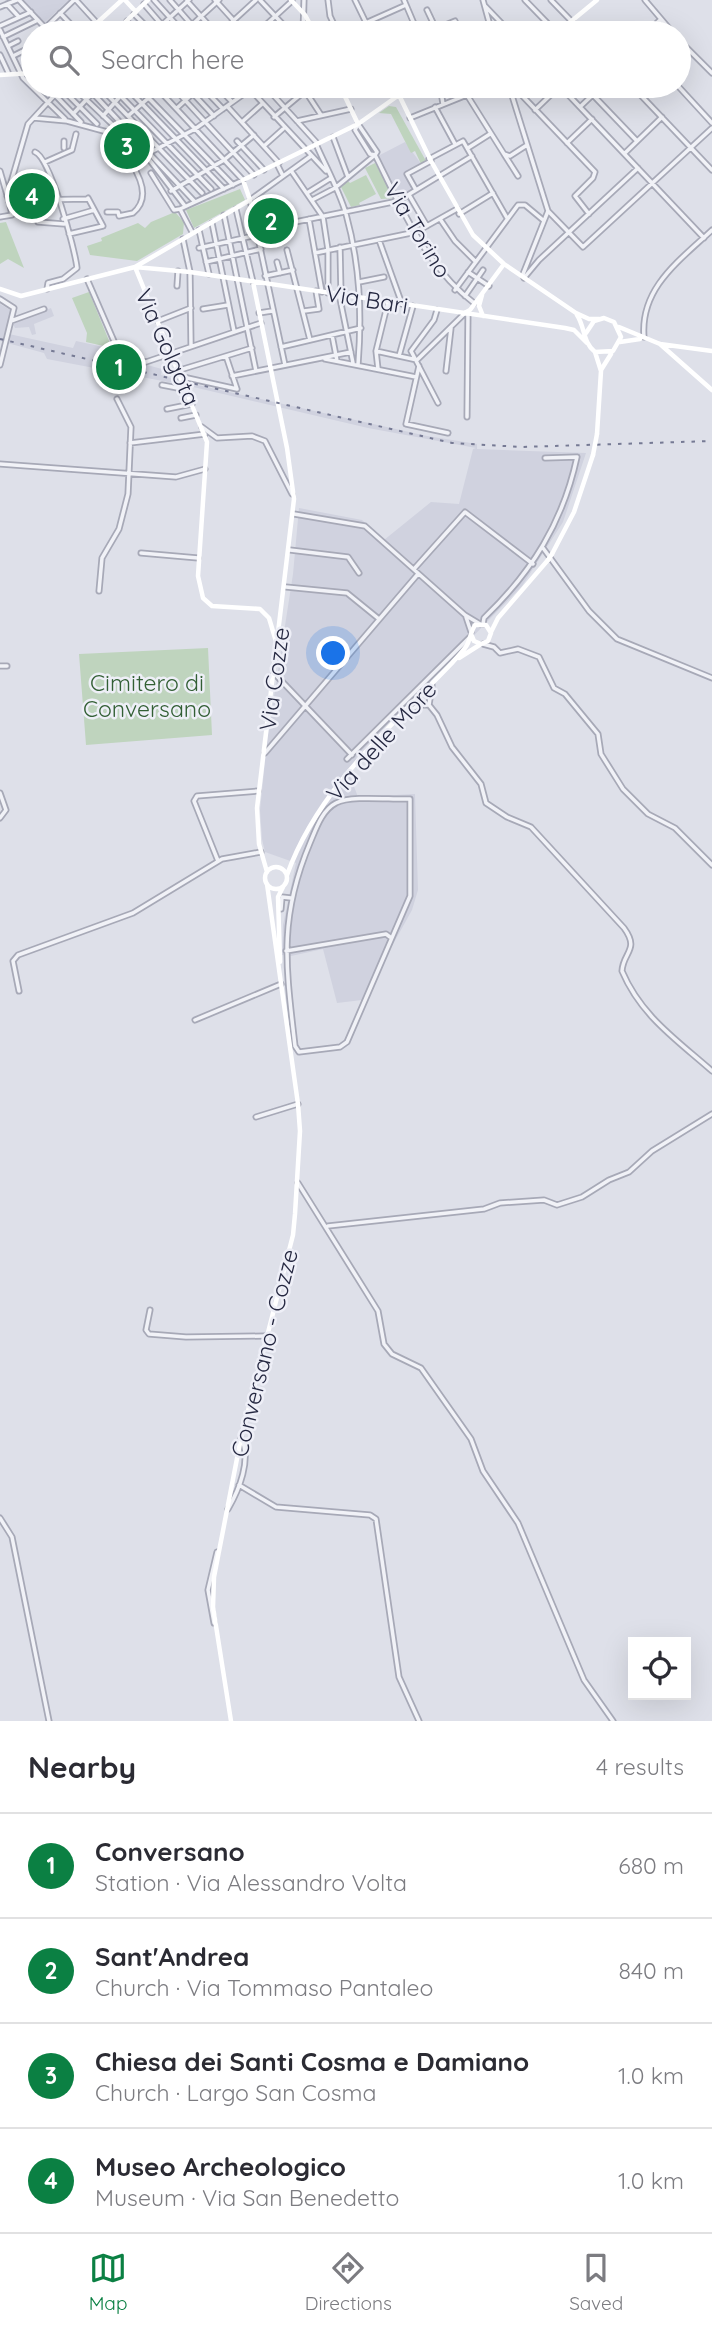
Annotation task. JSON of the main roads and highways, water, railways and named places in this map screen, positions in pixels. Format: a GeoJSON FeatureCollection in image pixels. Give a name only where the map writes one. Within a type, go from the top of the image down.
{"type":"FeatureCollection","features":[{"type":"Feature","properties":{"kind":"main road"},"geometry":{"type":"LineString","coordinates":[[99,21],[123,0],[135,13]]}},
{"type":"Feature","properties":{"kind":"main road"},"geometry":{"type":"LineString","coordinates":[[575,21],[597,0]]}},
{"type":"Feature","properties":{"kind":"main road"},"geometry":{"type":"LineString","coordinates":[[292,1],[310,21]]}},
{"type":"Feature","properties":{"kind":"main road"},"geometry":{"type":"LineString","coordinates":[[127,21],[146,2]]}},
{"type":"Feature","properties":{"kind":"main road"},"geometry":{"type":"LineString","coordinates":[[346,98],[358,124]]}},
{"type":"Feature","properties":{"kind":"main road"},"geometry":{"type":"LineString","coordinates":[[0,289],[13,295],[138,267],[146,258],[249,199],[244,182],[254,175],[358,124],[394,98]]}},
{"type":"Feature","properties":{"kind":"main road"},"geometry":{"type":"LineString","coordinates":[[399,98],[398,103],[458,212],[485,248],[504,264],[589,319],[610,320],[660,344],[712,351]]}},
{"type":"Feature","properties":{"kind":"main road"},"geometry":{"type":"LineString","coordinates":[[400,98],[408,119]]}},
{"type":"Feature","properties":{"kind":"main road"},"geometry":{"type":"LineString","coordinates":[[388,102],[398,103]]}},
{"type":"Feature","properties":{"kind":"main road"},"geometry":{"type":"LineString","coordinates":[[484,317],[471,311],[504,264]]}},
{"type":"Feature","properties":{"kind":"main road","name":"Via Bari"},"geometry":{"type":"LineString","coordinates":[[138,267],[190,272],[437,310],[471,311],[484,317],[573,330],[587,343]]}},
{"type":"Feature","properties":{"kind":"main road","name":"Via Golgota"},"geometry":{"type":"LineString","coordinates":[[138,267],[205,434],[198,558],[199,582],[207,604],[260,609],[269,618],[278,648]]}},
{"type":"Feature","properties":{"kind":"main road","name":"Via Cozze"},"geometry":{"type":"LineString","coordinates":[[253,282],[295,514],[258,791],[258,831],[267,872]]}},
{"type":"Feature","properties":{"kind":"main road"},"geometry":{"type":"LineString","coordinates":[[452,663],[491,635],[498,618],[548,560],[574,512],[593,455],[597,434],[600,371],[595,352],[587,343],[586,333],[576,313]]}},
{"type":"Feature","properties":{"kind":"main road"},"geometry":{"type":"LineString","coordinates":[[586,333],[589,325],[599,319]]}},
{"type":"Feature","properties":{"kind":"main road"},"geometry":{"type":"LineString","coordinates":[[600,371],[620,342],[618,326]]}},
{"type":"Feature","properties":{"kind":"main road"},"geometry":{"type":"LineString","coordinates":[[620,342],[645,339]]}},
{"type":"Feature","properties":{"kind":"main road"},"geometry":{"type":"LineString","coordinates":[[660,344],[712,390]]}},
{"type":"Feature","properties":{"kind":"main road"},"geometry":{"type":"LineString","coordinates":[[595,352],[604,354],[613,351]]}},
{"type":"Feature","properties":{"kind":"main road"},"geometry":{"type":"LineString","coordinates":[[452,663],[470,634],[498,618]]}},
{"type":"Feature","properties":{"kind":"main road"},"geometry":{"type":"LineString","coordinates":[[483,625],[491,635]]}},
{"type":"Feature","properties":{"kind":"main road"},"geometry":{"type":"LineString","coordinates":[[470,634],[474,641],[482,644]]}},
{"type":"Feature","properties":{"kind":"main road","name":"Via delle More"},"geometry":{"type":"LineString","coordinates":[[292,858],[337,784],[452,663]]}},
{"type":"Feature","properties":{"kind":"main road"},"geometry":{"type":"LineString","coordinates":[[281,984],[278,897],[292,858]]}},
{"type":"Feature","properties":{"kind":"main road"},"geometry":{"type":"LineString","coordinates":[[281,984],[267,872],[280,868],[292,858]]}},
{"type":"Feature","properties":{"kind":"main road"},"geometry":{"type":"LineString","coordinates":[[263,859],[273,868]]}},
{"type":"Feature","properties":{"kind":"main road"},"geometry":{"type":"LineString","coordinates":[[280,868],[287,875]]}},
{"type":"Feature","properties":{"kind":"main road"},"geometry":{"type":"LineString","coordinates":[[267,884],[276,889],[283,887]]}},
{"type":"Feature","properties":{"kind":"main road","name":"Conversano - Cozze"},"geometry":{"type":"LineString","coordinates":[[231,1721],[212,1592],[241,1438],[293,1235],[297,1181],[300,1131],[298,1104],[281,984]]}},
{"type":"Feature","properties":{"kind":"railway"},"geometry":{"type":"LineString","coordinates":[[0,339],[452,443],[522,447],[712,441]]}},
{"type":"Feature","properties":{"kind":"place","name":"Chiesa dei Santi Cosma e Damiano"},"geometry":{"type":"Point","coordinates":[127,146]}},
{"type":"Feature","properties":{"kind":"place","name":"Museo Archeologico"},"geometry":{"type":"Point","coordinates":[32,196]}},
{"type":"Feature","properties":{"kind":"place","name":"Sant'Andrea"},"geometry":{"type":"Point","coordinates":[271,221]}},
{"type":"Feature","properties":{"kind":"place","name":"Conversano"},"geometry":{"type":"Point","coordinates":[119,367]}},
{"type":"Feature","properties":{"kind":"park label","name":"Cimitero di Conversano"},"geometry":{"type":"Point","coordinates":[147,695]}}]}
